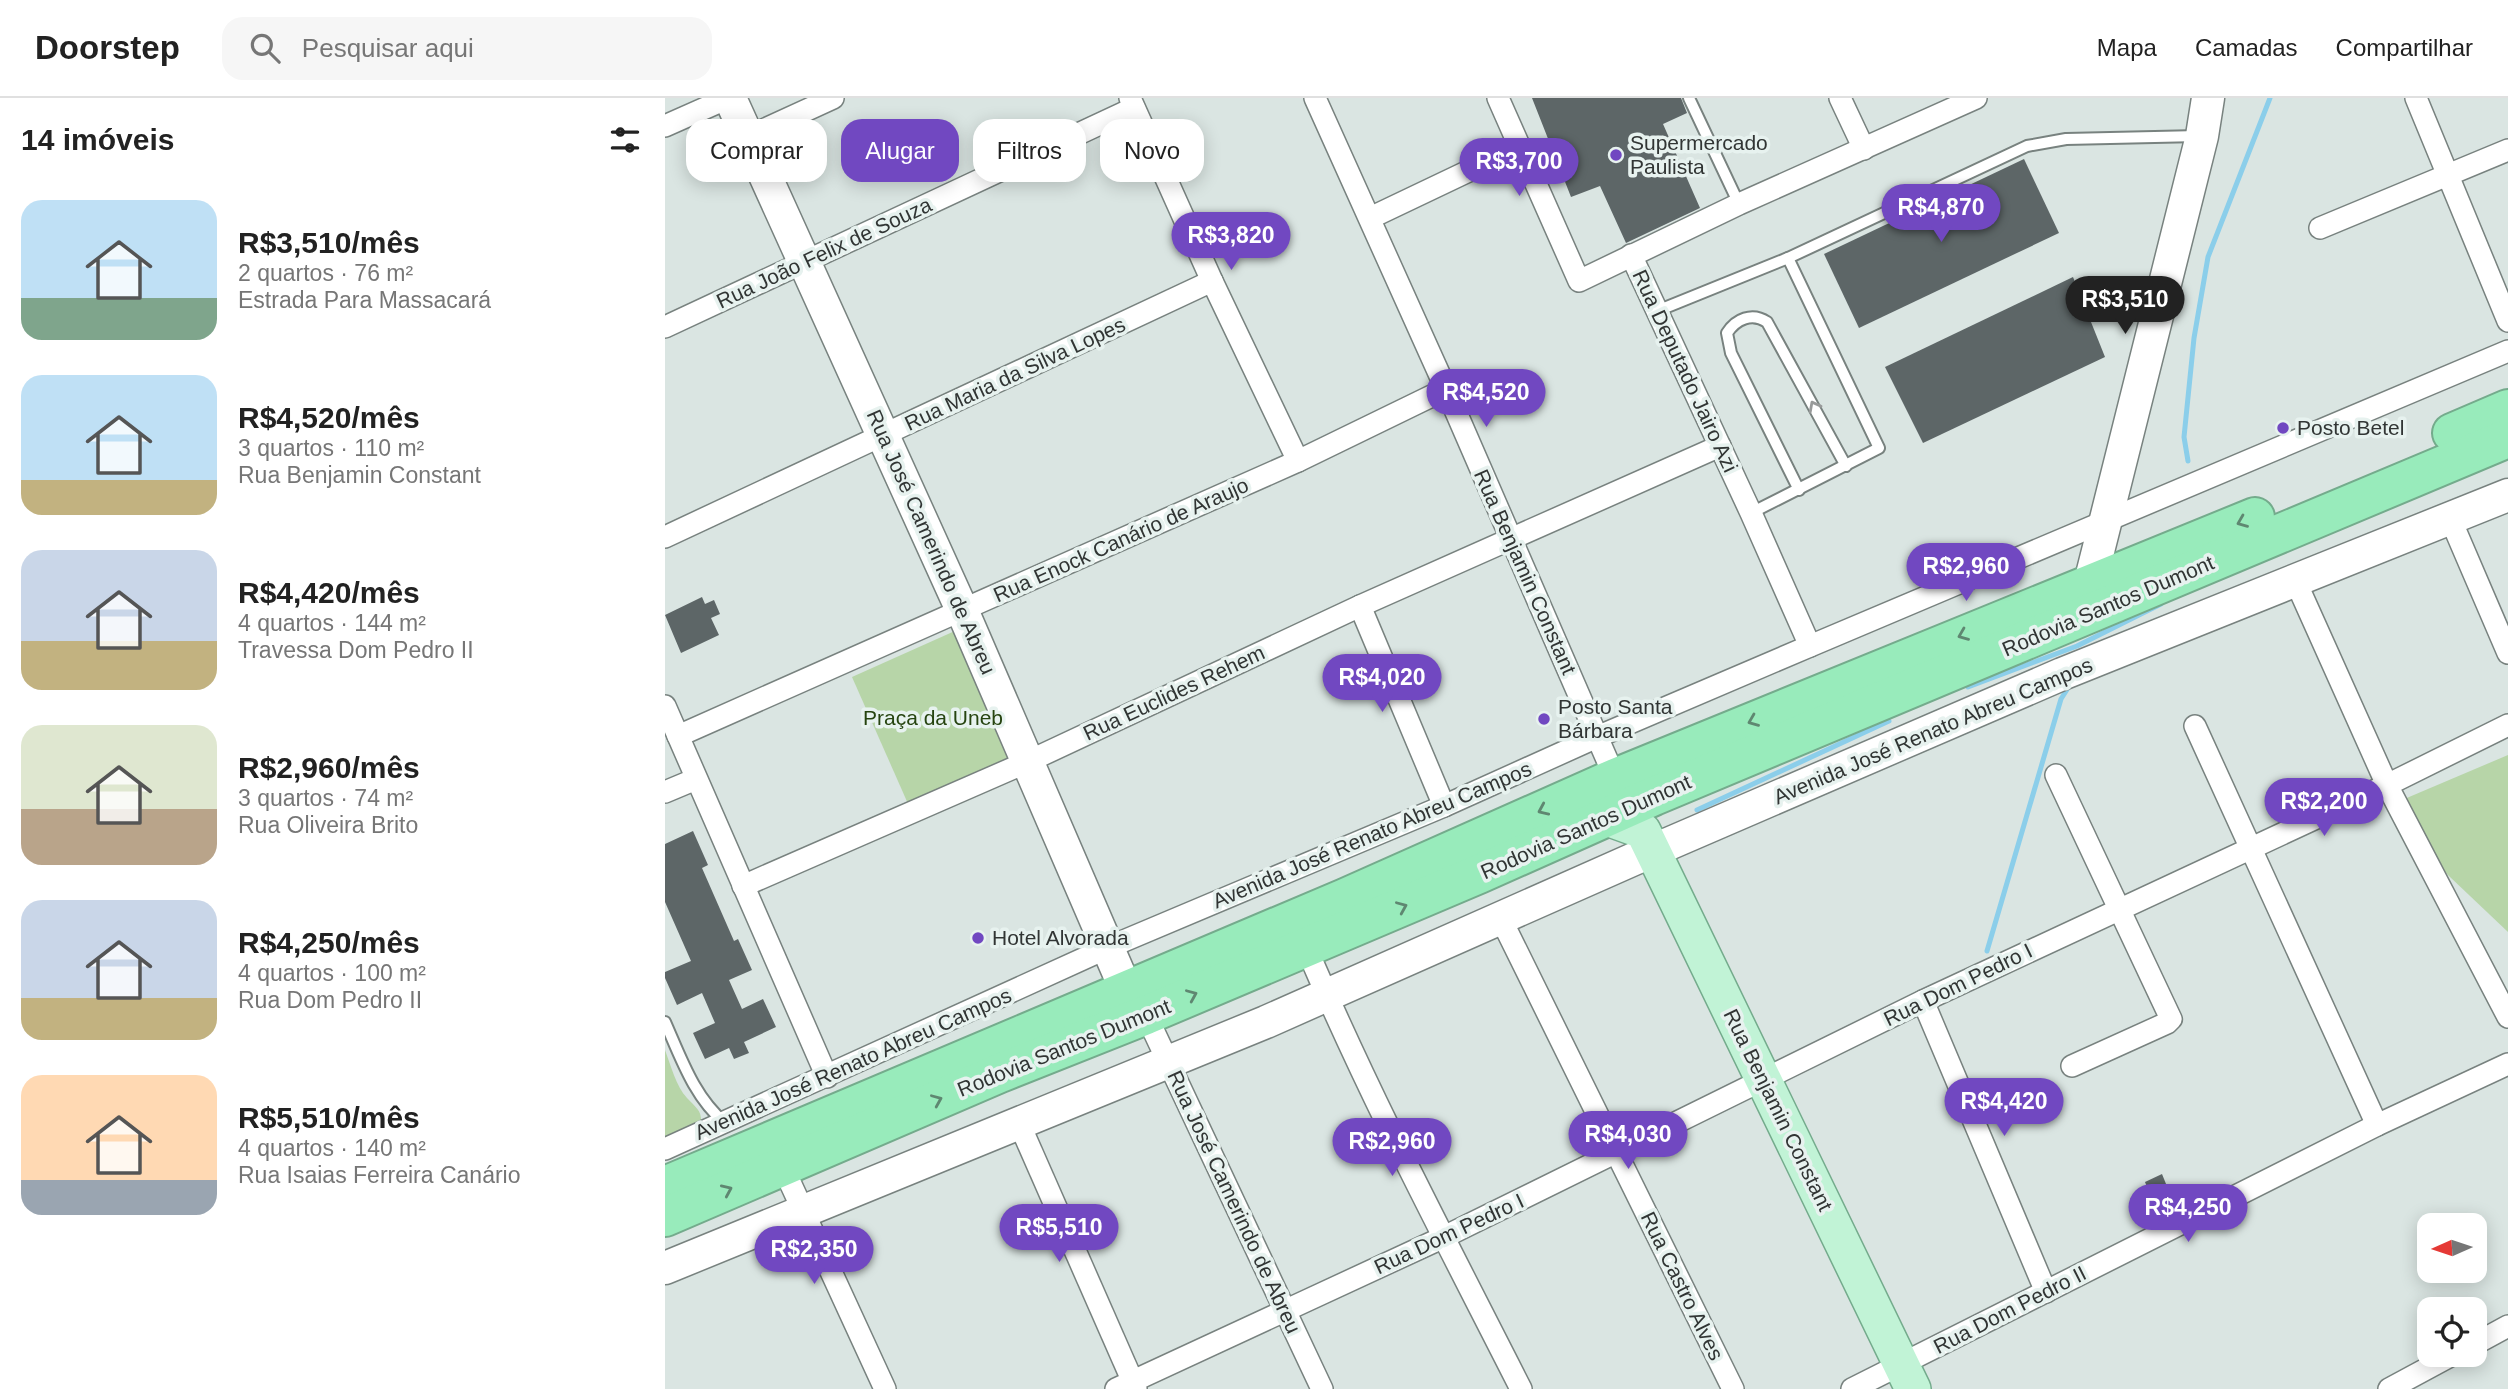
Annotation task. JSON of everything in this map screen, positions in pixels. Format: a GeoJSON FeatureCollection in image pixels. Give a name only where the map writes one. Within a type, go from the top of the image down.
{"type":"FeatureCollection","features":[{"type":"Feature","properties":{"kind":"highway","name":"Rodovia Santos Dumont"},"geometry":{"type":"LineString","coordinates":[[665,1217],[1000,1073],[1345,898],[1629,804],[2090,583],[2508,409]]}},
{"type":"Feature","properties":{"kind":"highway","name":"Rodovia Santos Dumont"},"geometry":{"type":"LineString","coordinates":[[665,1186],[958,1039],[1136,1002],[1306,947],[1629,804],[2508,438]]}},
{"type":"Feature","properties":{"kind":"main road","name":"Rua José Camerindo de Abreu"},"geometry":{"type":"LineString","coordinates":[[729,98],[739,119]]}},
{"type":"Feature","properties":{"kind":"main road"},"geometry":{"type":"LineString","coordinates":[[2090,583],[2202,136],[2208,98]]}},
{"type":"Feature","properties":{"kind":"main road","name":"Rua José Camerindo de Abreu"},"geometry":{"type":"LineString","coordinates":[[768,182],[885,435],[1108,948],[1136,1002]]}},
{"type":"Feature","properties":{"kind":"main road","name":"Avenida José Renato Abreu Campos"},"geometry":{"type":"LineString","coordinates":[[665,1268],[1327,996],[1501,919],[1629,804],[1932,731],[2062,674],[2508,495]]}},
{"type":"Feature","properties":{"kind":"main road"},"geometry":{"type":"LineString","coordinates":[[1912,688],[1932,731]]}},
{"type":"Feature","properties":{"kind":"main road","name":"Rua Benjamin Constant"},"geometry":{"type":"LineString","coordinates":[[1629,804],[1907,1377]]}},
{"type":"Feature","properties":{"kind":"street"},"geometry":{"type":"LineString","coordinates":[[665,126],[729,98]]}},
{"type":"Feature","properties":{"kind":"street"},"geometry":{"type":"LineString","coordinates":[[787,119],[833,98]]}},
{"type":"Feature","properties":{"kind":"street","name":"Rua Benjamin Constant"},"geometry":{"type":"LineString","coordinates":[[1315,98],[1629,804]]}},
{"type":"Feature","properties":{"kind":"street","name":"Rua Deputado Jairo Azi"},"geometry":{"type":"LineString","coordinates":[[1498,98],[1579,281],[1631,255],[1810,646]]}},
{"type":"Feature","properties":{"kind":"street"},"geometry":{"type":"LineString","coordinates":[[1840,98],[1864,149]]}},
{"type":"Feature","properties":{"kind":"street"},"geometry":{"type":"LineString","coordinates":[[1631,255],[1976,98]]}},
{"type":"Feature","properties":{"kind":"street"},"geometry":{"type":"LineString","coordinates":[[2416,98],[2508,321]]}},
{"type":"Feature","properties":{"kind":"street"},"geometry":{"type":"LineString","coordinates":[[1132,103],[1212,281],[1298,461]]}},
{"type":"Feature","properties":{"kind":"street","name":"Rua João Felix de Souza"},"geometry":{"type":"LineString","coordinates":[[665,327],[1132,103]]}},
{"type":"Feature","properties":{"kind":"street"},"geometry":{"type":"LineString","coordinates":[[1370,218],[1519,147]]}},
{"type":"Feature","properties":{"kind":"street"},"geometry":{"type":"LineString","coordinates":[[2320,229],[2508,150]]}},
{"type":"Feature","properties":{"kind":"street","name":"Rua Maria da Silva Lopes"},"geometry":{"type":"LineString","coordinates":[[665,537],[1212,281]]}},
{"type":"Feature","properties":{"kind":"street","name":"Avenida José Renato Abreu Campos"},"geometry":{"type":"LineString","coordinates":[[665,1149],[827,1077],[958,1039],[1108,948],[1444,806],[1810,646],[2508,351]]}},
{"type":"Feature","properties":{"kind":"street","name":"Rua Enock Canário de Araujo"},"geometry":{"type":"LineString","coordinates":[[678,736],[1298,461],[1446,389]]}},
{"type":"Feature","properties":{"kind":"street","name":"Rua Euclides Rehem"},"geometry":{"type":"LineString","coordinates":[[743,886],[1027,762],[1360,606],[1720,446]]}},
{"type":"Feature","properties":{"kind":"street"},"geometry":{"type":"LineString","coordinates":[[2450,518],[2508,653]]}},
{"type":"Feature","properties":{"kind":"street"},"geometry":{"type":"LineString","coordinates":[[2295,580],[2387,785],[2508,1017]]}},
{"type":"Feature","properties":{"kind":"street"},"geometry":{"type":"LineString","coordinates":[[1360,606],[1444,806]]}},
{"type":"Feature","properties":{"kind":"street"},"geometry":{"type":"LineString","coordinates":[[665,706],[827,1077]]}},
{"type":"Feature","properties":{"kind":"street","name":"Rua Dom Pedro I"},"geometry":{"type":"LineString","coordinates":[[1128,1386],[1444,1237],[1923,1001],[2387,785],[2508,725]]}},
{"type":"Feature","properties":{"kind":"street"},"geometry":{"type":"LineString","coordinates":[[2195,726],[2378,1125]]}},
{"type":"Feature","properties":{"kind":"street"},"geometry":{"type":"LineString","coordinates":[[2056,775],[2171,1019],[2072,1066]]}},
{"type":"Feature","properties":{"kind":"street"},"geometry":{"type":"LineString","coordinates":[[665,792],[696,779]]}},
{"type":"Feature","properties":{"kind":"street","name":"Rua Castro Alves"},"geometry":{"type":"LineString","coordinates":[[1501,919],[1733,1389]]}},
{"type":"Feature","properties":{"kind":"street"},"geometry":{"type":"LineString","coordinates":[[1306,947],[1444,1237],[1521,1389]]}},
{"type":"Feature","properties":{"kind":"street"},"geometry":{"type":"LineString","coordinates":[[1923,1001],[2046,1292]]}},
{"type":"Feature","properties":{"kind":"street","name":"Rua José Camerindo de Abreu"},"geometry":{"type":"LineString","coordinates":[[1136,1002],[1168,1062],[1322,1389]]}},
{"type":"Feature","properties":{"kind":"street","name":"Rua Dom Pedro II"},"geometry":{"type":"LineString","coordinates":[[1852,1389],[1907,1377],[2046,1292],[2378,1125],[2508,1064]]}},
{"type":"Feature","properties":{"kind":"street"},"geometry":{"type":"LineString","coordinates":[[1019,1123],[1128,1386]]}},
{"type":"Feature","properties":{"kind":"street"},"geometry":{"type":"LineString","coordinates":[[782,1166],[885,1389]]}},
{"type":"Feature","properties":{"kind":"street"},"geometry":{"type":"LineString","coordinates":[[2487,1337],[2508,1326]]}},
{"type":"Feature","properties":{"kind":"street"},"geometry":{"type":"LineString","coordinates":[[2389,1389],[2430,1367]]}},
{"type":"Feature","properties":{"kind":"lane"},"geometry":{"type":"LineString","coordinates":[[1689,98],[1739,204]]}},
{"type":"Feature","properties":{"kind":"lane"},"geometry":{"type":"LineString","coordinates":[[1657,311],[1789,258],[2027,146],[2066,139],[2202,136]]}},
{"type":"Feature","properties":{"kind":"lane"},"geometry":{"type":"LineString","coordinates":[[1751,513],[1876,452],[1879,446],[1789,258]]}},
{"type":"Feature","properties":{"kind":"lane"},"geometry":{"type":"LineString","coordinates":[[1799,490],[1731,353],[1727,333],[1739,320],[1752,317],[1767,322],[1846,466]]}},
{"type":"Feature","properties":{"kind":"lane"},"geometry":{"type":"LineString","coordinates":[[666,1029],[699,1096],[709,1110],[725,1123]]}},
{"type":"Feature","properties":{"kind":"green space","name":"Praça da Uneb"},"geometry":{"type":"Polygon","coordinates":[[[957,630],[1013,759],[909,806],[852,677],[957,630]]]}},
{"type":"Feature","properties":{"kind":"green space"},"geometry":{"type":"Polygon","coordinates":[[[2508,755],[2508,932],[2430,858],[2402,800],[2508,755]]]}},
{"type":"Feature","properties":{"kind":"green space"},"geometry":{"type":"Polygon","coordinates":[[[665,1050],[680,1088],[697,1109],[701,1122],[665,1141],[665,1050]]]}},
{"type":"Feature","properties":{"kind":"building","name":"Supermercado Paulista"},"geometry":{"type":"Polygon","coordinates":[[[1532,98],[1681,98],[1687,113],[1663,124],[1700,208],[1626,243],[1600,186],[1571,197],[1532,98]]]}},
{"type":"Feature","properties":{"kind":"building"},"geometry":{"type":"Polygon","coordinates":[[[2024,159],[2059,233],[1859,328],[1824,254],[2024,159]]]}},
{"type":"Feature","properties":{"kind":"building"},"geometry":{"type":"Polygon","coordinates":[[[2073,277],[2105,357],[1923,443],[1885,367],[2073,277]]]}},
{"type":"Feature","properties":{"kind":"building"},"geometry":{"type":"Polygon","coordinates":[[[702,597],[705,604],[714,600],[720,614],[711,618],[719,635],[681,653],[665,615],[702,597]]]}},
{"type":"Feature","properties":{"kind":"building"},"geometry":{"type":"Polygon","coordinates":[[[693,831],[708,865],[702,868],[734,941],[738,939],[752,970],[729,980],[742,1009],[763,999],[776,1027],[744,1042],[749,1053],[734,1059],[729,1048],[705,1059],[693,1033],[715,1023],[702,993],[677,1005],[665,978],[665,972],[691,961],[665,902],[665,844],[693,831]]]}},
{"type":"Feature","properties":{"kind":"building"},"geometry":{"type":"Polygon","coordinates":[[[2162,1174],[2177,1211],[2160,1219],[2145,1182],[2162,1174]]]}},
{"type":"Feature","properties":{"kind":"waterway"},"geometry":{"type":"LineString","coordinates":[[2188,461],[2184,437],[2194,338],[2208,257],[2270,98]]}},
{"type":"Feature","properties":{"kind":"waterway"},"geometry":{"type":"LineString","coordinates":[[1968,687],[2077,646],[2161,604]]}},
{"type":"Feature","properties":{"kind":"waterway"},"geometry":{"type":"LineString","coordinates":[[1987,951],[2061,699],[2068,688]]}},
{"type":"Feature","properties":{"kind":"waterway"},"geometry":{"type":"LineString","coordinates":[[1697,810],[1889,721]]}},
{"type":"Feature","properties":{"kind":"place","name":"Supermercado Paulista"},"geometry":{"type":"Point","coordinates":[1616,155]}},
{"type":"Feature","properties":{"kind":"place","name":"Posto Betel"},"geometry":{"type":"Point","coordinates":[2283,428]}},
{"type":"Feature","properties":{"kind":"place","name":"Posto Santa Bárbara"},"geometry":{"type":"Point","coordinates":[1544,719]}},
{"type":"Feature","properties":{"kind":"place","name":"Hotel Alvorada"},"geometry":{"type":"Point","coordinates":[978,938]}}]}
